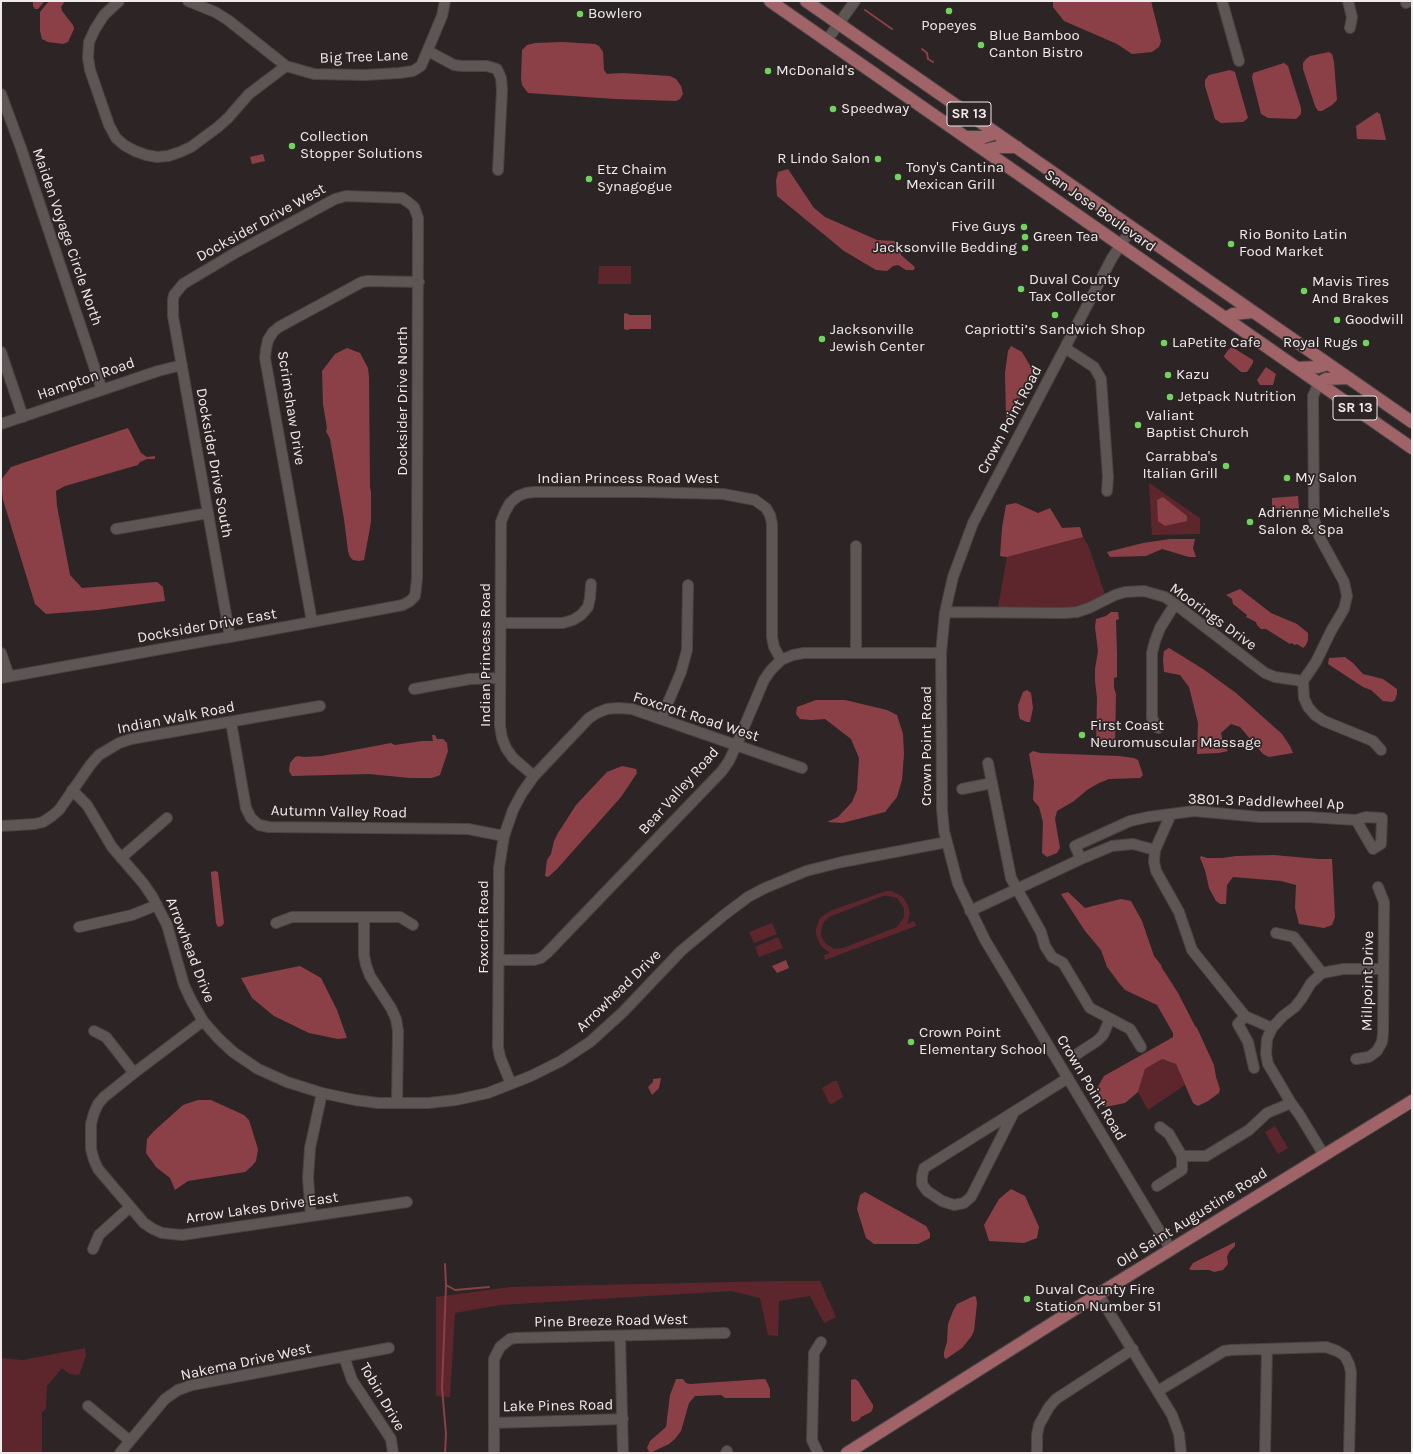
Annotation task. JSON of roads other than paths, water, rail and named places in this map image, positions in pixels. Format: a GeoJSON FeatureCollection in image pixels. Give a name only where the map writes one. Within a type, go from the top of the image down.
{"type":"FeatureCollection","features":[{"type":"Feature","properties":{"kind":"main road","name":"San Jose Boulevard"},"geometry":{"type":"LineString","coordinates":[[770,1],[1412,448]]}},
{"type":"Feature","properties":{"kind":"main road","name":"San Jose Boulevard"},"geometry":{"type":"LineString","coordinates":[[806,1],[1412,422]]}},
{"type":"Feature","properties":{"kind":"main road"},"geometry":{"type":"LineString","coordinates":[[965,137],[984,137],[996,133]]}},
{"type":"Feature","properties":{"kind":"main road"},"geometry":{"type":"LineString","coordinates":[[985,150],[998,147],[1017,147]]}},
{"type":"Feature","properties":{"kind":"main road"},"geometry":{"type":"LineString","coordinates":[[1226,318],[1233,314],[1254,312]]}},
{"type":"Feature","properties":{"kind":"main road"},"geometry":{"type":"LineString","coordinates":[[1297,368],[1318,367],[1328,364]]}},
{"type":"Feature","properties":{"kind":"main road"},"geometry":{"type":"LineString","coordinates":[[1319,383],[1326,379],[1349,378]]}},
{"type":"Feature","properties":{"kind":"main road","name":"Old Saint Augustine Road"},"geometry":{"type":"LineString","coordinates":[[847,1453],[1098,1294],[1412,1101]]}},
{"type":"Feature","properties":{"kind":"street"},"geometry":{"type":"LineString","coordinates":[[119,1],[104,15],[95,29],[89,42],[88,58],[98,96],[109,125],[116,138],[124,145],[146,155],[157,157],[168,156],[180,152],[216,129],[249,94],[286,66],[228,20],[215,12],[188,1]]}},
{"type":"Feature","properties":{"kind":"street","name":"Big Tree Lane"},"geometry":{"type":"LineString","coordinates":[[286,66],[314,74],[398,73],[417,69],[423,63],[428,51],[442,16],[445,1]]}},
{"type":"Feature","properties":{"kind":"street"},"geometry":{"type":"LineString","coordinates":[[827,40],[855,1]]}},
{"type":"Feature","properties":{"kind":"street"},"geometry":{"type":"LineString","coordinates":[[1222,1],[1239,61]]}},
{"type":"Feature","properties":{"kind":"street"},"geometry":{"type":"LineString","coordinates":[[1348,1],[1352,17],[1350,28]]}},
{"type":"Feature","properties":{"kind":"street"},"geometry":{"type":"LineString","coordinates":[[428,51],[454,65],[487,66],[497,69],[501,78],[502,90],[498,170]]}},
{"type":"Feature","properties":{"kind":"street","name":"Maiden Voyage Circle North"},"geometry":{"type":"LineString","coordinates":[[1,94],[21,148],[102,390]]}},
{"type":"Feature","properties":{"kind":"street","name":"Docksider Drive West"},"geometry":{"type":"LineString","coordinates":[[174,295],[183,284],[235,253],[335,199],[346,196],[397,198],[408,202],[414,207]]}},
{"type":"Feature","properties":{"kind":"street","name":"Docksider Drive North"},"geometry":{"type":"LineString","coordinates":[[414,207],[418,218],[417,579],[415,596]]}},
{"type":"Feature","properties":{"kind":"street","name":"Crown Point Road"},"geometry":{"type":"LineString","coordinates":[[1132,228],[1106,269],[973,523],[953,577],[945,612],[941,654],[941,784],[942,809],[947,842],[958,884],[970,911],[985,940],[1171,1250]]}},
{"type":"Feature","properties":{"kind":"street","name":"Scrimshaw Drive"},"geometry":{"type":"LineString","coordinates":[[312,622],[265,358],[268,340],[273,332],[279,327],[362,282],[418,282]]}},
{"type":"Feature","properties":{"kind":"street","name":"Docksider Drive South"},"geometry":{"type":"LineString","coordinates":[[174,295],[173,316],[230,637]]}},
{"type":"Feature","properties":{"kind":"street"},"geometry":{"type":"LineString","coordinates":[[1065,348],[1094,367],[1101,379],[1108,477],[1107,491]]}},
{"type":"Feature","properties":{"kind":"street"},"geometry":{"type":"LineString","coordinates":[[1,352],[23,416]]}},
{"type":"Feature","properties":{"kind":"street","name":"Hampton Road"},"geometry":{"type":"LineString","coordinates":[[1,424],[158,371],[182,365]]}},
{"type":"Feature","properties":{"kind":"street"},"geometry":{"type":"LineString","coordinates":[[1319,383],[1313,396],[1314,519],[1319,536],[1344,582],[1347,596],[1344,609],[1331,631],[1316,662],[1303,681],[1304,698],[1308,707],[1315,716],[1373,741],[1381,750]]}},
{"type":"Feature","properties":{"kind":"street","name":"Indian Princess Road West"},"geometry":{"type":"LineString","coordinates":[[501,522],[504,512],[510,503],[518,496],[534,492],[723,494],[755,500],[766,508],[770,515],[772,524],[772,638],[774,647],[781,660]]}},
{"type":"Feature","properties":{"kind":"street"},"geometry":{"type":"LineString","coordinates":[[116,529],[208,513]]}},
{"type":"Feature","properties":{"kind":"street","name":"Indian Princess Road"},"geometry":{"type":"LineString","coordinates":[[501,522],[500,726],[502,738],[506,748],[513,758],[534,776]]}},
{"type":"Feature","properties":{"kind":"street"},"geometry":{"type":"LineString","coordinates":[[856,546],[856,653]]}},
{"type":"Feature","properties":{"kind":"street"},"geometry":{"type":"LineString","coordinates":[[501,623],[563,623],[573,620],[581,615],[588,607],[591,584]]}},
{"type":"Feature","properties":{"kind":"street"},"geometry":{"type":"LineString","coordinates":[[661,719],[681,672],[687,650],[688,585]]}},
{"type":"Feature","properties":{"kind":"street","name":"Moorings Drive"},"geometry":{"type":"LineString","coordinates":[[945,612],[1071,612],[1089,608],[1115,595],[1134,591],[1154,593],[1165,597],[1175,604],[1265,673],[1275,677],[1303,681]]}},
{"type":"Feature","properties":{"kind":"street","name":"Docksider Drive East"},"geometry":{"type":"LineString","coordinates":[[5,677],[403,605],[415,596]]}},
{"type":"Feature","properties":{"kind":"street"},"geometry":{"type":"LineString","coordinates":[[1158,728],[1152,718],[1152,654],[1154,641],[1175,604]]}},
{"type":"Feature","properties":{"kind":"street"},"geometry":{"type":"LineString","coordinates":[[1,653],[5,677]]}},
{"type":"Feature","properties":{"kind":"street"},"geometry":{"type":"LineString","coordinates":[[781,660],[793,655],[804,654],[941,654]]}},
{"type":"Feature","properties":{"kind":"street","name":"Bear Valley Road"},"geometry":{"type":"LineString","coordinates":[[499,960],[534,960],[548,953],[722,771],[729,762],[764,680],[781,660]]}},
{"type":"Feature","properties":{"kind":"street"},"geometry":{"type":"LineString","coordinates":[[414,689],[470,679],[500,678]]}},
{"type":"Feature","properties":{"kind":"street","name":"Indian Walk Road"},"geometry":{"type":"LineString","coordinates":[[1,826],[25,826],[43,822],[52,816],[99,755],[119,743],[131,739],[320,706]]}},
{"type":"Feature","properties":{"kind":"street","name":"Foxcroft Road West"},"geometry":{"type":"LineString","coordinates":[[534,776],[589,718],[607,709],[618,708],[632,709],[802,768]]}},
{"type":"Feature","properties":{"kind":"street","name":"Autumn Valley Road"},"geometry":{"type":"LineString","coordinates":[[231,722],[246,808],[251,818],[259,825],[268,828],[468,829],[504,836]]}},
{"type":"Feature","properties":{"kind":"street"},"geometry":{"type":"LineString","coordinates":[[988,763],[1010,878],[1041,932],[1045,946],[1052,957],[1063,964],[1090,1008],[1130,1029],[1141,1047]]}},
{"type":"Feature","properties":{"kind":"street","name":"Foxcroft Road"},"geometry":{"type":"LineString","coordinates":[[510,1084],[498,1047],[499,868],[504,836],[513,810],[522,793],[534,776]]}},
{"type":"Feature","properties":{"kind":"street"},"geometry":{"type":"LineString","coordinates":[[962,789],[992,783]]}},
{"type":"Feature","properties":{"kind":"street","name":"Arrowhead Drive"},"geometry":{"type":"LineString","coordinates":[[72,790],[90,808],[106,838],[143,883],[157,905],[167,925],[184,985],[203,1021],[218,1038],[233,1052],[258,1069],[287,1082],[322,1093],[355,1100],[397,1103],[428,1103],[456,1100],[488,1093],[546,1069],[590,1042],[623,1012],[681,951],[748,897],[765,888],[806,871],[842,862],[947,842]]}},
{"type":"Feature","properties":{"kind":"street","name":"3801-3 Paddlewheel Ap"},"geometry":{"type":"LineString","coordinates":[[1272,1028],[1245,1016],[1192,950],[1179,912],[1156,871],[1154,862],[1155,850],[1171,814],[1194,811],[1260,817],[1309,817],[1356,820]]}},
{"type":"Feature","properties":{"kind":"street"},"geometry":{"type":"LineString","coordinates":[[1081,859],[1075,846],[1130,821],[1171,814]]}},
{"type":"Feature","properties":{"kind":"street"},"geometry":{"type":"LineString","coordinates":[[121,858],[167,818]]}},
{"type":"Feature","properties":{"kind":"street"},"geometry":{"type":"LineString","coordinates":[[970,911],[1112,846],[1133,844],[1155,850]]}},
{"type":"Feature","properties":{"kind":"street","name":"Millpoint Drive"},"geometry":{"type":"LineString","coordinates":[[1356,1060],[1369,1057],[1377,1051],[1382,1042],[1384,902],[1378,887]]}},
{"type":"Feature","properties":{"kind":"street"},"geometry":{"type":"LineString","coordinates":[[79,927],[132,915],[157,905]]}},
{"type":"Feature","properties":{"kind":"street"},"geometry":{"type":"LineString","coordinates":[[276,923],[292,917],[400,917],[413,925]]}},
{"type":"Feature","properties":{"kind":"street"},"geometry":{"type":"LineString","coordinates":[[364,917],[364,955],[366,965],[370,976],[391,1008],[396,1019],[398,1031],[397,1103]]}},
{"type":"Feature","properties":{"kind":"street"},"geometry":{"type":"LineString","coordinates":[[1276,933],[1294,938],[1322,973]]}},
{"type":"Feature","properties":{"kind":"street"},"geometry":{"type":"LineString","coordinates":[[1324,1155],[1268,1064],[1266,1054],[1268,1039],[1272,1028],[1282,1016],[1295,1007],[1311,983],[1322,973],[1343,969],[1383,969]]}},
{"type":"Feature","properties":{"kind":"street"},"geometry":{"type":"LineString","coordinates":[[1245,1016],[1238,1024],[1248,1042],[1254,1068]]}},
{"type":"Feature","properties":{"kind":"street"},"geometry":{"type":"LineString","coordinates":[[1076,1054],[1097,1042],[1110,1019]]}},
{"type":"Feature","properties":{"kind":"street","name":"Arrow Lakes Drive East"},"geometry":{"type":"LineString","coordinates":[[203,1021],[134,1072],[101,1100],[94,1113],[91,1124],[91,1149],[98,1169],[144,1223],[162,1233],[182,1235],[407,1202]]}},
{"type":"Feature","properties":{"kind":"street"},"geometry":{"type":"LineString","coordinates":[[94,1031],[106,1037],[134,1072]]}},
{"type":"Feature","properties":{"kind":"street"},"geometry":{"type":"LineString","coordinates":[[1014,1112],[971,1197],[964,1203],[954,1205],[942,1201],[926,1192],[922,1184],[924,1168],[1068,1078]]}},
{"type":"Feature","properties":{"kind":"street"},"geometry":{"type":"LineString","coordinates":[[311,1216],[308,1178],[310,1148],[322,1093]]}},
{"type":"Feature","properties":{"kind":"street"},"geometry":{"type":"LineString","coordinates":[[1182,1156],[1206,1156],[1249,1130],[1267,1113],[1291,1103]]}},
{"type":"Feature","properties":{"kind":"street"},"geometry":{"type":"LineString","coordinates":[[1157,1186],[1182,1170],[1182,1156],[1169,1134],[1160,1127]]}},
{"type":"Feature","properties":{"kind":"street"},"geometry":{"type":"LineString","coordinates":[[93,1249],[99,1235],[130,1207]]}},
{"type":"Feature","properties":{"kind":"street"},"geometry":{"type":"LineString","coordinates":[[1098,1294],[1158,1390],[1176,1424],[1180,1434],[1181,1453]]}},
{"type":"Feature","properties":{"kind":"street","name":"Pine Breeze Road West"},"geometry":{"type":"LineString","coordinates":[[494,1423],[494,1366],[496,1353],[505,1342],[516,1338],[725,1333]]}},
{"type":"Feature","properties":{"kind":"street"},"geometry":{"type":"LineString","coordinates":[[620,1336],[623,1453]]}},
{"type":"Feature","properties":{"kind":"street"},"geometry":{"type":"LineString","coordinates":[[818,1453],[812,1440],[814,1353],[821,1342]]}},
{"type":"Feature","properties":{"kind":"street"},"geometry":{"type":"LineString","coordinates":[[1158,1390],[1224,1351],[1326,1347],[1345,1356],[1351,1372],[1349,1453]]}},
{"type":"Feature","properties":{"kind":"street","name":"Nakema Drive West"},"geometry":{"type":"LineString","coordinates":[[120,1453],[165,1399],[178,1390],[192,1385],[389,1348]]}},
{"type":"Feature","properties":{"kind":"street"},"geometry":{"type":"LineString","coordinates":[[1037,1453],[1037,1436],[1039,1425],[1048,1407],[1056,1399],[1133,1349]]}},
{"type":"Feature","properties":{"kind":"street"},"geometry":{"type":"LineString","coordinates":[[1265,1453],[1267,1349]]}},
{"type":"Feature","properties":{"kind":"street","name":"Tobin Drive"},"geometry":{"type":"LineString","coordinates":[[344,1357],[352,1380],[390,1439],[393,1453]]}},
{"type":"Feature","properties":{"kind":"street"},"geometry":{"type":"LineString","coordinates":[[88,1406],[130,1441]]}},
{"type":"Feature","properties":{"kind":"street","name":"Lake Pines Road"},"geometry":{"type":"LineString","coordinates":[[494,1423],[623,1420]]}},
{"type":"Feature","properties":{"kind":"street"},"geometry":{"type":"LineString","coordinates":[[494,1423],[494,1453]]}},
{"type":"Feature","properties":{"kind":"waterway"},"geometry":{"type":"LineString","coordinates":[[865,10],[892,29]]}},
{"type":"Feature","properties":{"kind":"waterway"},"geometry":{"type":"LineString","coordinates":[[922,49],[927,53],[928,59],[933,62]]}},
{"type":"Feature","properties":{"kind":"waterway"},"geometry":{"type":"LineString","coordinates":[[445,1264],[446,1285],[442,1388],[446,1434],[445,1453]]}},
{"type":"Feature","properties":{"kind":"waterway"},"geometry":{"type":"LineString","coordinates":[[446,1285],[455,1290],[489,1287]]}},
{"type":"Feature","properties":{"kind":"place","name":"Popeyes"},"geometry":{"type":"Point","coordinates":[949,11]}},
{"type":"Feature","properties":{"kind":"place","name":"Bowlero"},"geometry":{"type":"Point","coordinates":[580,14]}},
{"type":"Feature","properties":{"kind":"place","name":"Blue Bamboo Canton Bistro"},"geometry":{"type":"Point","coordinates":[981,45]}},
{"type":"Feature","properties":{"kind":"place","name":"McDonald's"},"geometry":{"type":"Point","coordinates":[768,71]}},
{"type":"Feature","properties":{"kind":"place","name":"Speedway"},"geometry":{"type":"Point","coordinates":[833,109]}},
{"type":"Feature","properties":{"kind":"place","name":"Collection Stopper Solutions"},"geometry":{"type":"Point","coordinates":[292,146]}},
{"type":"Feature","properties":{"kind":"place","name":"R Lindo Salon"},"geometry":{"type":"Point","coordinates":[878,159]}},
{"type":"Feature","properties":{"kind":"place","name":"Tony's Cantina Mexican Grill"},"geometry":{"type":"Point","coordinates":[898,177]}},
{"type":"Feature","properties":{"kind":"place","name":"Etz Chaim Synagogue"},"geometry":{"type":"Point","coordinates":[589,179]}},
{"type":"Feature","properties":{"kind":"place","name":"Five Guys"},"geometry":{"type":"Point","coordinates":[1024,227]}},
{"type":"Feature","properties":{"kind":"place","name":"Green Tea"},"geometry":{"type":"Point","coordinates":[1025,237]}},
{"type":"Feature","properties":{"kind":"place","name":"Rio Bonito Latin Food Market"},"geometry":{"type":"Point","coordinates":[1231,244]}},
{"type":"Feature","properties":{"kind":"place","name":"Jacksonville Bedding"},"geometry":{"type":"Point","coordinates":[1025,248]}},
{"type":"Feature","properties":{"kind":"place","name":"Duval County Tax Collector"},"geometry":{"type":"Point","coordinates":[1021,289]}},
{"type":"Feature","properties":{"kind":"place","name":"Mavis Tires And Brakes"},"geometry":{"type":"Point","coordinates":[1304,291]}},
{"type":"Feature","properties":{"kind":"place","name":"Capriotti’s Sandwich Shop"},"geometry":{"type":"Point","coordinates":[1055,315]}},
{"type":"Feature","properties":{"kind":"place","name":"Goodwill"},"geometry":{"type":"Point","coordinates":[1337,320]}},
{"type":"Feature","properties":{"kind":"place","name":"Jacksonville Jewish Center"},"geometry":{"type":"Point","coordinates":[822,339]}},
{"type":"Feature","properties":{"kind":"place","name":"LaPetite Cafe"},"geometry":{"type":"Point","coordinates":[1164,343]}},
{"type":"Feature","properties":{"kind":"place","name":"Royal Rugs"},"geometry":{"type":"Point","coordinates":[1366,343]}},
{"type":"Feature","properties":{"kind":"place","name":"Kazu"},"geometry":{"type":"Point","coordinates":[1168,375]}},
{"type":"Feature","properties":{"kind":"place","name":"Jetpack Nutrition"},"geometry":{"type":"Point","coordinates":[1170,397]}},
{"type":"Feature","properties":{"kind":"place","name":"Valiant Baptist Church"},"geometry":{"type":"Point","coordinates":[1138,425]}},
{"type":"Feature","properties":{"kind":"place","name":"Carrabba's Italian Grill"},"geometry":{"type":"Point","coordinates":[1226,466]}},
{"type":"Feature","properties":{"kind":"place","name":"My Salon"},"geometry":{"type":"Point","coordinates":[1287,478]}},
{"type":"Feature","properties":{"kind":"place","name":"Adrienne Michelle's Salon & Spa"},"geometry":{"type":"Point","coordinates":[1250,522]}},
{"type":"Feature","properties":{"kind":"place","name":"First Coast Neuromuscular Massage"},"geometry":{"type":"Point","coordinates":[1082,735]}},
{"type":"Feature","properties":{"kind":"place","name":"Crown Point Elementary School"},"geometry":{"type":"Point","coordinates":[911,1042]}},
{"type":"Feature","properties":{"kind":"place","name":"Duval County Fire Station Number 51"},"geometry":{"type":"Point","coordinates":[1027,1299]}}]}
